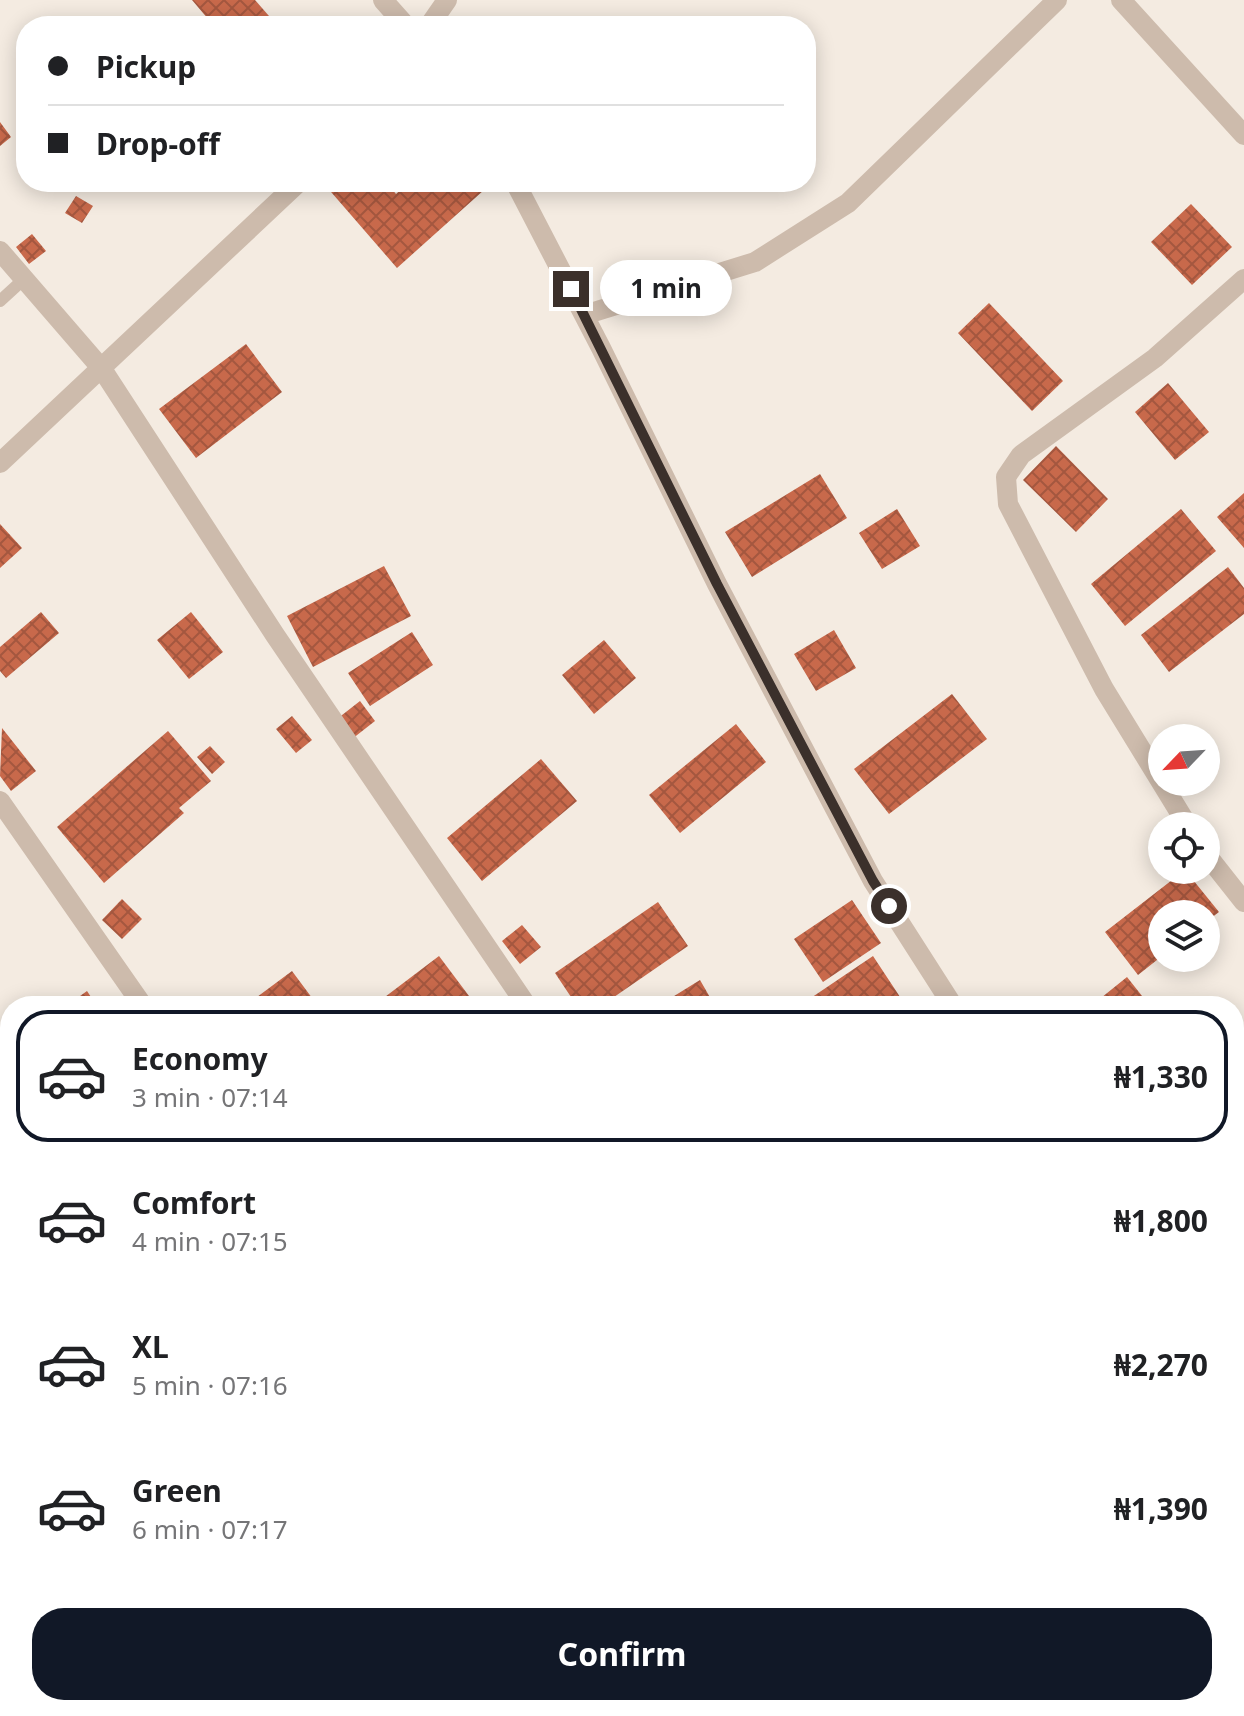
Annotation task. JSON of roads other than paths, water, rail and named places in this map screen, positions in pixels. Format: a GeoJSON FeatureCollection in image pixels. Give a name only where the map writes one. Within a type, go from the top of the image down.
{"type":"FeatureCollection","features":[{"type":"Feature","properties":{"kind":"street"},"geometry":{"type":"LineString","coordinates":[[383,0],[397,16]]}},
{"type":"Feature","properties":{"kind":"street"},"geometry":{"type":"LineString","coordinates":[[584,315],[755,262],[848,203],[1057,0]]}},
{"type":"Feature","properties":{"kind":"street"},"geometry":{"type":"LineString","coordinates":[[1121,0],[1244,135]]}},
{"type":"Feature","properties":{"kind":"street"},"geometry":{"type":"LineString","coordinates":[[0,463],[288,192]]}},
{"type":"Feature","properties":{"kind":"street"},"geometry":{"type":"LineString","coordinates":[[520,192],[717,584],[873,881],[947,996]]}},
{"type":"Feature","properties":{"kind":"street"},"geometry":{"type":"LineString","coordinates":[[0,251],[102,369],[275,635],[520,996]]}},
{"type":"Feature","properties":{"kind":"street"},"geometry":{"type":"LineString","coordinates":[[1179,812],[1104,689],[1008,504],[1006,477],[1021,455],[1155,358],[1244,279]]}},
{"type":"Feature","properties":{"kind":"street"},"geometry":{"type":"LineString","coordinates":[[0,801],[136,996]]}},
{"type":"Feature","properties":{"kind":"street"},"geometry":{"type":"LineString","coordinates":[[1220,872],[1244,902]]}},
{"type":"Feature","properties":{"kind":"lane"},"geometry":{"type":"LineString","coordinates":[[0,301],[24,279]]}}]}
